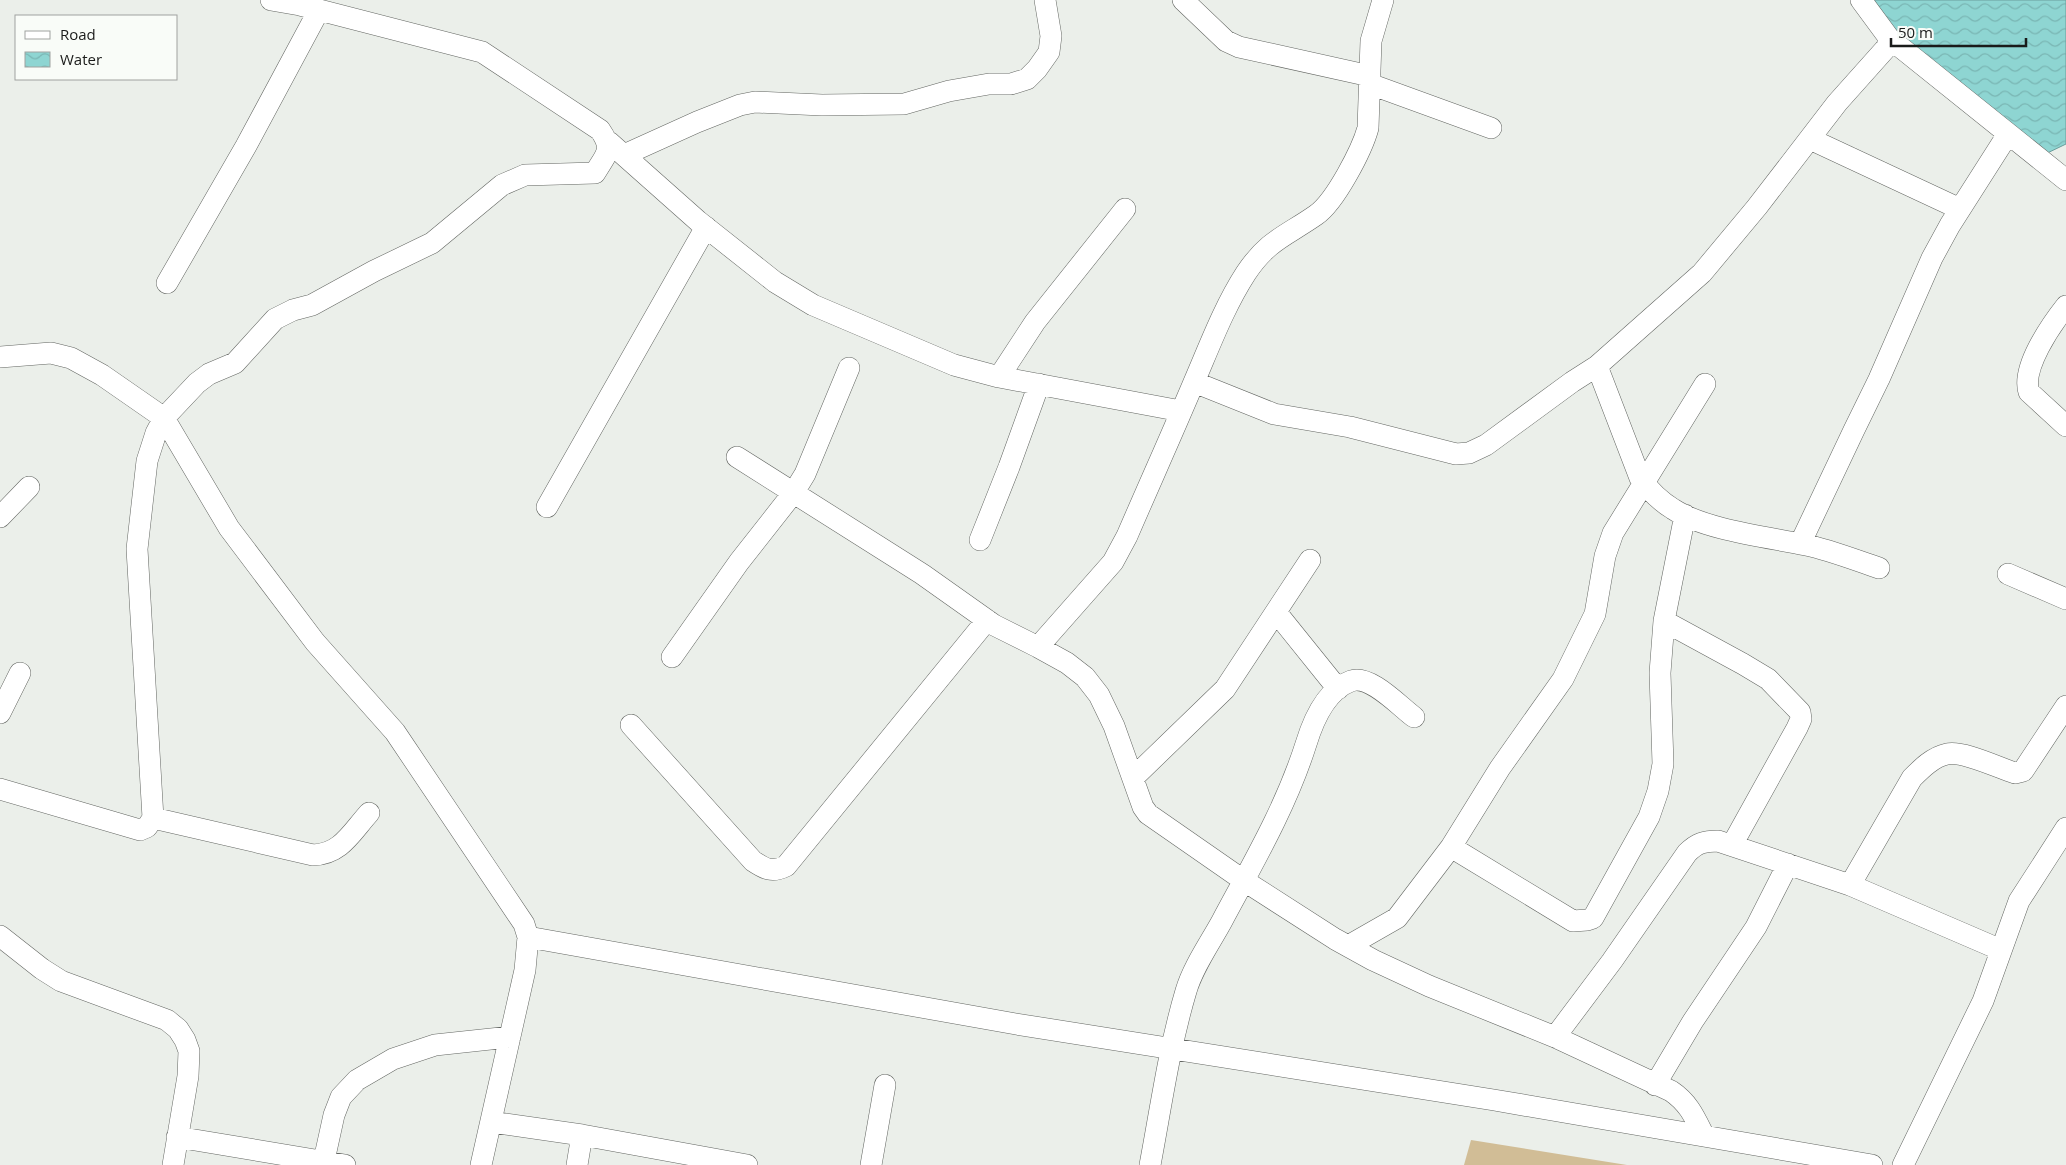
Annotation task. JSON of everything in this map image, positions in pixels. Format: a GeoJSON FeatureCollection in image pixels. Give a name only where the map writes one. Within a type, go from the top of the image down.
{"type":"FeatureCollection","features":[{"type":"Feature","properties":{"kind":"street"},"geometry":{"type":"LineString","coordinates":[[271,0],[333,8],[482,52],[600,130],[616,148],[706,227],[775,282],[812,305],[954,365],[999,377],[1182,411]]}},
{"type":"Feature","properties":{"kind":"street"},"geometry":{"type":"LineString","coordinates":[[0,788],[140,830],[147,827],[152,818],[137,550],[147,461],[156,433],[164,418],[197,383],[209,374],[235,363],[275,319],[293,310],[312,305],[374,270],[432,243],[502,185],[525,175],[595,173],[608,151],[698,122],[740,106],[755,102],[904,104],[948,90],[989,84],[1011,84],[1027,79],[1037,70],[1049,52],[1051,36],[1045,0]]}},
{"type":"Feature","properties":{"kind":"street"},"geometry":{"type":"LineString","coordinates":[[1183,0],[1226,41],[1239,47],[1370,80],[1490,128]]}},
{"type":"Feature","properties":{"kind":"street"},"geometry":{"type":"LineString","coordinates":[[1038,647],[1113,562],[1127,536],[1220,321],[1253,262],[1284,233],[1325,207],[1346,175],[1368,128],[1371,41],[1383,0]]}},
{"type":"Feature","properties":{"kind":"street"},"geometry":{"type":"LineString","coordinates":[[1861,0],[1889,38],[2066,180]]}},
{"type":"Feature","properties":{"kind":"street"},"geometry":{"type":"LineString","coordinates":[[167,283],[246,146],[333,8]]}},
{"type":"Feature","properties":{"kind":"street"},"geometry":{"type":"LineString","coordinates":[[1194,382],[1274,414],[1350,427],[1456,454],[1469,453],[1486,445],[1597,366],[1702,272],[1757,207],[1837,103],[1887,47],[1889,38]]}},
{"type":"Feature","properties":{"kind":"street"},"geometry":{"type":"LineString","coordinates":[[1800,544],[1880,379],[1932,258],[1960,209],[2008,134]]}},
{"type":"Feature","properties":{"kind":"street"},"geometry":{"type":"LineString","coordinates":[[1810,139],[1960,209]]}},
{"type":"Feature","properties":{"kind":"street"},"geometry":{"type":"LineString","coordinates":[[999,377],[1035,322],[1125,209]]}},
{"type":"Feature","properties":{"kind":"street"},"geometry":{"type":"LineString","coordinates":[[547,507],[706,227]]}},
{"type":"Feature","properties":{"kind":"street"},"geometry":{"type":"LineString","coordinates":[[2066,306],[2039,349],[2029,370],[2027,385],[2029,392],[2066,426]]}},
{"type":"Feature","properties":{"kind":"street"},"geometry":{"type":"LineString","coordinates":[[0,357],[51,353],[71,358],[102,374],[164,418],[229,528],[315,642],[395,732],[524,924],[528,937],[525,970],[482,1165]]}},
{"type":"Feature","properties":{"kind":"street"},"geometry":{"type":"LineString","coordinates":[[1597,366],[1626,446],[1640,478],[1651,492],[1673,509],[1685,515],[1750,534],[1800,544],[1879,568]]}},
{"type":"Feature","properties":{"kind":"street"},"geometry":{"type":"LineString","coordinates":[[672,657],[739,562],[794,492],[805,474],[849,368]]}},
{"type":"Feature","properties":{"kind":"street"},"geometry":{"type":"LineString","coordinates":[[980,540],[1039,384]]}},
{"type":"Feature","properties":{"kind":"street"},"geometry":{"type":"LineString","coordinates":[[1348,946],[1397,918],[1451,848],[1500,768],[1563,678],[1595,614],[1605,556],[1613,533],[1705,384]]}},
{"type":"Feature","properties":{"kind":"street"},"geometry":{"type":"LineString","coordinates":[[737,457],[922,574],[987,620],[1038,647],[1085,677],[1099,695],[1114,726],[1143,807],[1148,814],[1243,880],[1348,946],[1429,986],[1555,1038],[1682,1099],[1689,1107],[1704,1136]]}},
{"type":"Feature","properties":{"kind":"street"},"geometry":{"type":"LineString","coordinates":[[0,517],[29,486]]}},
{"type":"Feature","properties":{"kind":"street"},"geometry":{"type":"LineString","coordinates":[[1451,848],[1572,921],[1593,918],[1649,817],[1658,791],[1662,764],[1660,673],[1664,621],[1685,515]]}},
{"type":"Feature","properties":{"kind":"street"},"geometry":{"type":"LineString","coordinates":[[1133,778],[1225,689],[1310,560]]}},
{"type":"Feature","properties":{"kind":"street"},"geometry":{"type":"LineString","coordinates":[[2008,574],[2066,599]]}},
{"type":"Feature","properties":{"kind":"street"},"geometry":{"type":"LineString","coordinates":[[1276,612],[1338,689]]}},
{"type":"Feature","properties":{"kind":"street"},"geometry":{"type":"LineString","coordinates":[[631,725],[753,861],[764,868],[775,871],[786,866],[987,620]]}},
{"type":"Feature","properties":{"kind":"street"},"geometry":{"type":"LineString","coordinates":[[1664,621],[1768,679],[1800,712],[1801,719],[1799,724],[1732,845]]}},
{"type":"Feature","properties":{"kind":"street"},"geometry":{"type":"LineString","coordinates":[[0,713],[20,673]]}},
{"type":"Feature","properties":{"kind":"street"},"geometry":{"type":"LineString","coordinates":[[1150,1165],[1186,989],[1277,818],[1299,766],[1314,722],[1328,699],[1338,689],[1350,681],[1360,680],[1371,683],[1414,717]]}},
{"type":"Feature","properties":{"kind":"street"},"geometry":{"type":"LineString","coordinates":[[1850,884],[1912,778],[1923,767],[1948,754],[1959,754],[2015,773],[2022,771],[2066,706]]}},
{"type":"Feature","properties":{"kind":"street"},"geometry":{"type":"LineString","coordinates":[[152,818],[312,855],[326,854],[337,849],[369,813]]}},
{"type":"Feature","properties":{"kind":"street"},"geometry":{"type":"LineString","coordinates":[[1903,1165],[1983,1000],[2019,901],[2066,828]]}},
{"type":"Feature","properties":{"kind":"street"},"geometry":{"type":"LineString","coordinates":[[1555,1038],[1612,962],[1687,853],[1705,841],[1718,841],[1732,845],[1850,884],[2001,950]]}},
{"type":"Feature","properties":{"kind":"street"},"geometry":{"type":"LineString","coordinates":[[1655,1085],[1693,1021],[1756,926],[1788,864]]}},
{"type":"Feature","properties":{"kind":"street"},"geometry":{"type":"LineString","coordinates":[[0,936],[42,969],[61,981],[167,1020],[178,1029],[185,1040],[188,1051],[188,1076],[173,1165]]}},
{"type":"Feature","properties":{"kind":"street"},"geometry":{"type":"LineString","coordinates":[[528,937],[1172,1050],[1484,1099],[1872,1165]]}},
{"type":"Feature","properties":{"kind":"street"},"geometry":{"type":"LineString","coordinates":[[323,1164],[337,1106],[341,1097],[357,1080],[392,1059],[434,1045],[510,1037]]}},
{"type":"Feature","properties":{"kind":"street"},"geometry":{"type":"LineString","coordinates":[[871,1165],[885,1086]]}},
{"type":"Feature","properties":{"kind":"street"},"geometry":{"type":"LineString","coordinates":[[491,1122],[582,1135],[747,1165]]}},
{"type":"Feature","properties":{"kind":"street"},"geometry":{"type":"LineString","coordinates":[[577,1165],[582,1135]]}},
{"type":"Feature","properties":{"kind":"street"},"geometry":{"type":"LineString","coordinates":[[177,1137],[323,1164],[345,1165]]}},
{"type":"Feature","properties":{"kind":"shaded area"},"geometry":{"type":"Polygon","coordinates":[[[1471,1140],[1627,1165],[1464,1165],[1471,1140]]]}},
{"type":"Feature","properties":{"kind":"water"},"geometry":{"type":"Polygon","coordinates":[[[1856,0],[2066,0],[2066,144],[2039,157],[1856,0]]]}}]}
